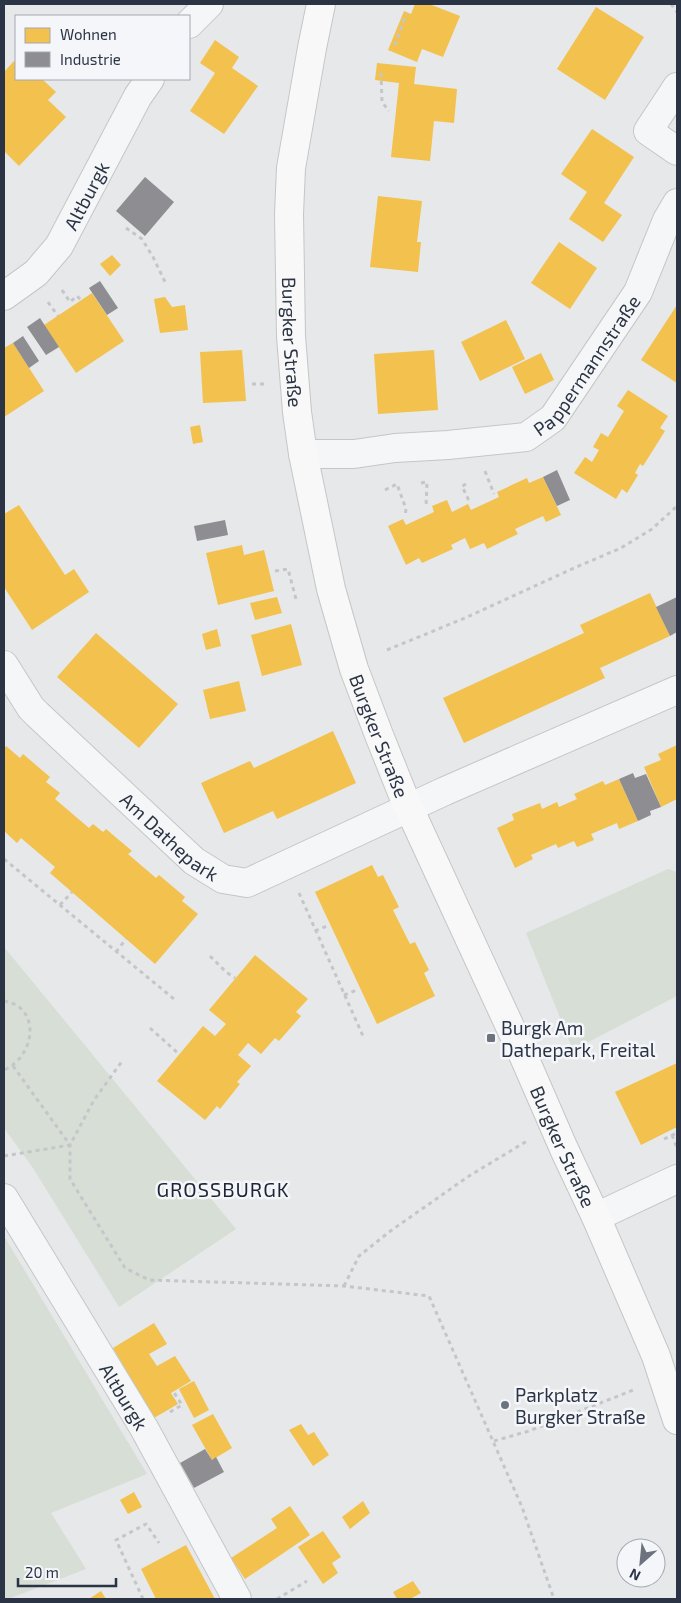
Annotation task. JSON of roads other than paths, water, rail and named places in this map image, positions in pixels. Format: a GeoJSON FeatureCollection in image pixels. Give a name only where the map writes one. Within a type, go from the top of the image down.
{"type":"FeatureCollection","features":[{"type":"Feature","properties":{"kind":"main road","name":"Burgker Straße"},"geometry":{"type":"LineString","coordinates":[[321,4],[291,168],[289,214],[291,336],[296,412],[331,589],[354,669],[379,735],[410,809],[596,1217],[656,1356],[677,1420]]}},
{"type":"Feature","properties":{"kind":"street","name":"Altburgk"},"geometry":{"type":"LineString","coordinates":[[4,296],[36,273],[59,246],[138,96],[149,80]]}},
{"type":"Feature","properties":{"kind":"street"},"geometry":{"type":"LineString","coordinates":[[677,87],[648,131],[677,151]]}},
{"type":"Feature","properties":{"kind":"street","name":"Pappermannstraße"},"geometry":{"type":"LineString","coordinates":[[303,454],[354,454],[395,448],[526,437],[553,418],[667,250],[667,220],[677,203]]}},
{"type":"Feature","properties":{"kind":"street","name":"Am Dathepark"},"geometry":{"type":"LineString","coordinates":[[4,664],[31,708],[58,735],[194,861],[223,879],[247,883],[392,815],[410,809]]}},
{"type":"Feature","properties":{"kind":"street"},"geometry":{"type":"LineString","coordinates":[[410,809],[445,791],[677,690]]}},
{"type":"Feature","properties":{"kind":"street"},"geometry":{"type":"LineString","coordinates":[[596,1217],[677,1179]]}},
{"type":"Feature","properties":{"kind":"street","name":"Altburgk"},"geometry":{"type":"LineString","coordinates":[[4,1198],[144,1428],[237,1599]]}},
{"type":"Feature","properties":{"kind":"place","name":"Burgk Am Dathepark, Freital"},"geometry":{"type":"Point","coordinates":[491,1038]}},
{"type":"Feature","properties":{"kind":"place","name":"Parkplatz Burgker Straße"},"geometry":{"type":"Point","coordinates":[505,1405]}},
{"type":"Feature","properties":{"kind":"district","name":"GROSSBURGK"},"geometry":{"type":"Point","coordinates":[223,1189]}}]}
